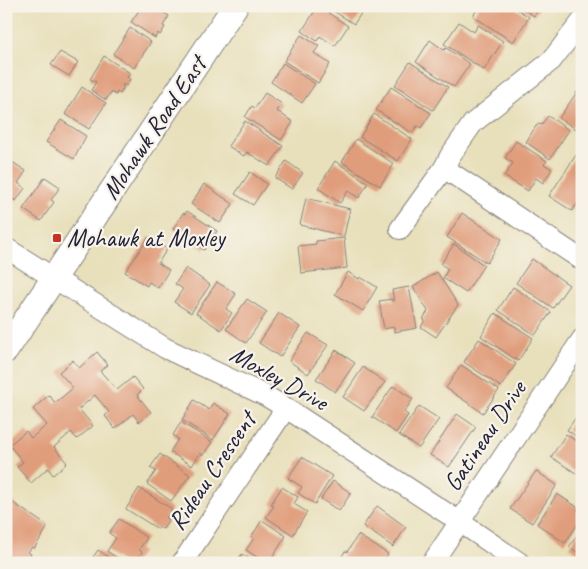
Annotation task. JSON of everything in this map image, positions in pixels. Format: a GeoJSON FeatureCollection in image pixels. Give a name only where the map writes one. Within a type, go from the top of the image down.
{"type":"FeatureCollection","features":[{"type":"Feature","properties":{"kind":"main road","name":"Mohawk Road East"},"geometry":{"type":"LineString","coordinates":[[6,350],[235,6]]}},
{"type":"Feature","properties":{"kind":"street"},"geometry":{"type":"LineString","coordinates":[[400,229],[444,168],[473,123],[551,61],[582,21]]}},
{"type":"Feature","properties":{"kind":"street"},"geometry":{"type":"LineString","coordinates":[[444,168],[582,260]]}},
{"type":"Feature","properties":{"kind":"street","name":"Moxley Drive"},"geometry":{"type":"LineString","coordinates":[[6,248],[165,348],[266,396],[286,408],[520,563]]}},
{"type":"Feature","properties":{"kind":"street","name":"Gatineau Drive"},"geometry":{"type":"LineString","coordinates":[[432,563],[582,339]]}},
{"type":"Feature","properties":{"kind":"street","name":"Rideau Crescent"},"geometry":{"type":"LineString","coordinates":[[182,563],[286,408]]}},
{"type":"Feature","properties":{"kind":"building"},"geometry":{"type":"Polygon","coordinates":[[[142,6],[154,6],[169,16],[160,35],[158,33],[155,38],[131,22],[142,6]]]}},
{"type":"Feature","properties":{"kind":"building"},"geometry":{"type":"Polygon","coordinates":[[[318,6],[348,26],[335,46],[320,36],[317,41],[302,31],[318,6]]]}},
{"type":"Feature","properties":{"kind":"building"},"geometry":{"type":"Polygon","coordinates":[[[326,6],[366,6],[354,24],[326,6]]]}},
{"type":"Feature","properties":{"kind":"building"},"geometry":{"type":"Polygon","coordinates":[[[479,6],[508,6],[511,8],[512,6],[529,17],[513,42],[473,16],[479,6]]]}},
{"type":"Feature","properties":{"kind":"building"},"geometry":{"type":"Polygon","coordinates":[[[519,6],[541,6],[534,16],[519,6]]]}},
{"type":"Feature","properties":{"kind":"building"},"geometry":{"type":"Polygon","coordinates":[[[459,22],[474,32],[478,25],[503,41],[484,70],[444,44],[459,22]]]}},
{"type":"Feature","properties":{"kind":"building"},"geometry":{"type":"Polygon","coordinates":[[[130,28],[151,42],[134,68],[113,54],[130,28]]]}},
{"type":"Feature","properties":{"kind":"building"},"geometry":{"type":"Polygon","coordinates":[[[301,35],[319,46],[314,53],[330,64],[318,83],[284,61],[301,35]]]}},
{"type":"Feature","properties":{"kind":"building"},"geometry":{"type":"Polygon","coordinates":[[[430,40],[470,64],[454,87],[416,62],[430,40]]]}},
{"type":"Feature","properties":{"kind":"building"},"geometry":{"type":"Polygon","coordinates":[[[60,52],[78,62],[69,76],[51,65],[60,52]]]}},
{"type":"Feature","properties":{"kind":"building"},"geometry":{"type":"Polygon","coordinates":[[[104,56],[130,73],[127,77],[130,79],[126,86],[123,84],[122,86],[124,87],[120,94],[117,92],[116,95],[111,92],[106,100],[91,90],[96,82],[90,79],[104,56]]]}},
{"type":"Feature","properties":{"kind":"building"},"geometry":{"type":"Polygon","coordinates":[[[410,62],[448,87],[433,110],[395,85],[410,62]]]}},
{"type":"Feature","properties":{"kind":"building"},"geometry":{"type":"Polygon","coordinates":[[[283,63],[315,84],[302,103],[271,82],[283,63]]]}},
{"type":"Feature","properties":{"kind":"building"},"geometry":{"type":"Polygon","coordinates":[[[82,87],[106,103],[89,129],[65,114],[82,87]]]}},
{"type":"Feature","properties":{"kind":"building"},"geometry":{"type":"Polygon","coordinates":[[[391,87],[431,113],[421,128],[417,126],[412,133],[376,110],[391,87]]]}},
{"type":"Feature","properties":{"kind":"building"},"geometry":{"type":"Polygon","coordinates":[[[577,92],[582,95],[582,133],[559,118],[577,92]]]}},
{"type":"Feature","properties":{"kind":"building"},"geometry":{"type":"Polygon","coordinates":[[[265,93],[282,104],[277,111],[293,122],[281,140],[245,117],[252,106],[255,108],[265,93]]]}},
{"type":"Feature","properties":{"kind":"building"},"geometry":{"type":"Polygon","coordinates":[[[374,114],[412,139],[398,161],[360,137],[374,114]]]}},
{"type":"Feature","properties":{"kind":"building"},"geometry":{"type":"Polygon","coordinates":[[[548,116],[569,130],[550,159],[526,142],[536,126],[541,125],[548,116]]]}},
{"type":"Feature","properties":{"kind":"building"},"geometry":{"type":"Polygon","coordinates":[[[61,120],[86,136],[74,159],[46,142],[61,120]]]}},
{"type":"Feature","properties":{"kind":"building"},"geometry":{"type":"Polygon","coordinates":[[[245,121],[283,146],[269,166],[247,152],[244,156],[228,146],[245,121]]]}},
{"type":"Feature","properties":{"kind":"building"},"geometry":{"type":"Polygon","coordinates":[[[356,139],[394,164],[380,186],[342,162],[356,139]]]}},
{"type":"Feature","properties":{"kind":"building"},"geometry":{"type":"Polygon","coordinates":[[[516,141],[547,161],[544,164],[552,169],[543,183],[536,178],[528,191],[504,176],[513,163],[505,158],[516,141]]]}},
{"type":"Feature","properties":{"kind":"building"},"geometry":{"type":"Polygon","coordinates":[[[576,155],[582,158],[582,197],[572,211],[549,196],[576,155]]]}},
{"type":"Feature","properties":{"kind":"building"},"geometry":{"type":"Polygon","coordinates":[[[6,158],[26,171],[18,183],[25,188],[16,201],[6,195],[6,158]]]}},
{"type":"Feature","properties":{"kind":"building"},"geometry":{"type":"Polygon","coordinates":[[[286,161],[303,173],[292,189],[275,178],[286,161]]]}},
{"type":"Feature","properties":{"kind":"building"},"geometry":{"type":"Polygon","coordinates":[[[335,161],[368,183],[359,198],[348,191],[340,203],[318,188],[335,161]]]}},
{"type":"Feature","properties":{"kind":"building"},"geometry":{"type":"Polygon","coordinates":[[[250,172],[267,184],[253,205],[235,194],[250,172]]]}},
{"type":"Feature","properties":{"kind":"building"},"geometry":{"type":"Polygon","coordinates":[[[45,177],[60,187],[51,200],[54,202],[41,221],[23,209],[45,177]]]}},
{"type":"Feature","properties":{"kind":"building"},"geometry":{"type":"Polygon","coordinates":[[[204,184],[233,204],[220,223],[191,204],[204,184]]]}},
{"type":"Feature","properties":{"kind":"building"},"geometry":{"type":"Polygon","coordinates":[[[306,198],[350,209],[344,236],[300,225],[306,198]]]}},
{"type":"Feature","properties":{"kind":"building"},"geometry":{"type":"Polygon","coordinates":[[[187,211],[217,231],[204,250],[173,229],[183,213],[185,214],[187,211]]]}},
{"type":"Feature","properties":{"kind":"building"},"geometry":{"type":"Polygon","coordinates":[[[462,213],[502,239],[487,263],[447,237],[462,213]]]}},
{"type":"Feature","properties":{"kind":"building"},"geometry":{"type":"Polygon","coordinates":[[[149,237],[167,249],[158,263],[169,270],[158,288],[149,282],[147,286],[125,272],[149,237]]]}},
{"type":"Feature","properties":{"kind":"building"},"geometry":{"type":"Polygon","coordinates":[[[344,238],[347,268],[301,273],[298,246],[316,244],[316,241],[344,238]]]}},
{"type":"Feature","properties":{"kind":"building"},"geometry":{"type":"Polygon","coordinates":[[[454,244],[484,265],[466,293],[443,278],[448,269],[441,264],[454,244]]]}},
{"type":"Feature","properties":{"kind":"building"},"geometry":{"type":"Polygon","coordinates":[[[532,259],[569,285],[553,308],[516,283],[532,259]]]}},
{"type":"Feature","properties":{"kind":"building"},"geometry":{"type":"Polygon","coordinates":[[[186,268],[210,285],[191,313],[174,302],[183,289],[175,284],[186,268]]]}},
{"type":"Feature","properties":{"kind":"building"},"geometry":{"type":"Polygon","coordinates":[[[348,272],[377,287],[363,311],[335,294],[348,272]]]}},
{"type":"Feature","properties":{"kind":"building"},"geometry":{"type":"Polygon","coordinates":[[[437,272],[458,305],[436,337],[421,327],[428,311],[413,287],[437,272]]]}},
{"type":"Feature","properties":{"kind":"building"},"geometry":{"type":"Polygon","coordinates":[[[217,282],[236,294],[226,309],[232,313],[221,330],[196,313],[217,282]]]}},
{"type":"Feature","properties":{"kind":"building"},"geometry":{"type":"Polygon","coordinates":[[[409,287],[417,328],[394,332],[394,327],[384,329],[379,301],[392,299],[394,301],[392,290],[409,287]]]}},
{"type":"Feature","properties":{"kind":"building"},"geometry":{"type":"Polygon","coordinates":[[[513,287],[551,312],[535,335],[498,310],[513,287]]]}},
{"type":"Feature","properties":{"kind":"building"},"geometry":{"type":"Polygon","coordinates":[[[247,299],[267,312],[246,343],[226,329],[247,299]]]}},
{"type":"Feature","properties":{"kind":"building"},"geometry":{"type":"Polygon","coordinates":[[[279,313],[300,327],[280,357],[259,343],[279,313]]]}},
{"type":"Feature","properties":{"kind":"building"},"geometry":{"type":"Polygon","coordinates":[[[495,313],[533,338],[518,361],[481,336],[495,313]]]}},
{"type":"Feature","properties":{"kind":"building"},"geometry":{"type":"Polygon","coordinates":[[[308,333],[328,345],[308,374],[289,361],[308,333]]]}},
{"type":"Feature","properties":{"kind":"building"},"geometry":{"type":"Polygon","coordinates":[[[479,339],[516,364],[501,387],[464,362],[479,339]]]}},
{"type":"Feature","properties":{"kind":"building"},"geometry":{"type":"Polygon","coordinates":[[[336,350],[355,363],[335,392],[316,379],[336,350]]]}},
{"type":"Feature","properties":{"kind":"building"},"geometry":{"type":"Polygon","coordinates":[[[97,352],[108,365],[100,371],[117,390],[133,377],[143,389],[137,395],[151,412],[139,422],[133,414],[115,429],[105,416],[109,412],[95,395],[79,409],[93,426],[77,439],[71,432],[54,447],[67,463],[53,475],[48,468],[31,483],[17,467],[23,462],[9,445],[26,431],[31,438],[47,425],[33,409],[49,395],[55,403],[73,388],[59,372],[73,360],[79,368],[97,352]]]}},
{"type":"Feature","properties":{"kind":"building"},"geometry":{"type":"Polygon","coordinates":[[[461,365],[499,390],[483,413],[446,388],[461,365]]]}},
{"type":"Feature","properties":{"kind":"building"},"geometry":{"type":"Polygon","coordinates":[[[363,367],[385,382],[364,411],[343,397],[363,367]]]}},
{"type":"Feature","properties":{"kind":"building"},"geometry":{"type":"Polygon","coordinates":[[[393,386],[413,399],[404,412],[408,415],[396,433],[372,417],[393,386]]]}},
{"type":"Feature","properties":{"kind":"building"},"geometry":{"type":"Polygon","coordinates":[[[194,400],[209,410],[213,403],[230,414],[213,440],[182,420],[194,400]]]}},
{"type":"Feature","properties":{"kind":"building"},"geometry":{"type":"Polygon","coordinates":[[[419,406],[439,419],[419,448],[399,435],[419,406]]]}},
{"type":"Feature","properties":{"kind":"building"},"geometry":{"type":"Polygon","coordinates":[[[582,409],[582,440],[567,430],[582,409]]]}},
{"type":"Feature","properties":{"kind":"building"},"geometry":{"type":"Polygon","coordinates":[[[457,414],[476,427],[449,467],[430,455],[457,414]]]}},
{"type":"Feature","properties":{"kind":"building"},"geometry":{"type":"Polygon","coordinates":[[[181,422],[212,442],[203,455],[200,453],[192,466],[170,452],[178,439],[173,435],[181,422]]]}},
{"type":"Feature","properties":{"kind":"building"},"geometry":{"type":"Polygon","coordinates":[[[566,434],[582,445],[582,477],[551,457],[566,434]]]}},
{"type":"Feature","properties":{"kind":"building"},"geometry":{"type":"Polygon","coordinates":[[[160,454],[190,475],[171,501],[147,484],[156,471],[150,468],[160,454]]]}},
{"type":"Feature","properties":{"kind":"building"},"geometry":{"type":"Polygon","coordinates":[[[302,457],[332,476],[315,504],[298,493],[302,487],[288,478],[302,457]]]}},
{"type":"Feature","properties":{"kind":"building"},"geometry":{"type":"Polygon","coordinates":[[[536,471],[557,485],[532,523],[510,509],[536,471]]]}},
{"type":"Feature","properties":{"kind":"building"},"geometry":{"type":"Polygon","coordinates":[[[333,481],[351,493],[339,511],[321,499],[333,481]]]}},
{"type":"Feature","properties":{"kind":"building"},"geometry":{"type":"Polygon","coordinates":[[[282,487],[298,497],[294,504],[307,512],[293,535],[266,517],[274,506],[271,504],[282,487]]]}},
{"type":"Feature","properties":{"kind":"building"},"geometry":{"type":"Polygon","coordinates":[[[139,488],[172,509],[166,518],[169,519],[163,529],[159,527],[158,529],[126,509],[139,488]]]}},
{"type":"Feature","properties":{"kind":"building"},"geometry":{"type":"Polygon","coordinates":[[[557,494],[579,508],[577,510],[582,513],[582,518],[565,543],[537,524],[557,494]]]}},
{"type":"Feature","properties":{"kind":"building"},"geometry":{"type":"Polygon","coordinates":[[[6,498],[46,525],[47,528],[34,549],[32,547],[28,552],[31,554],[26,563],[6,563],[6,498]]]}},
{"type":"Feature","properties":{"kind":"building"},"geometry":{"type":"Polygon","coordinates":[[[377,506],[406,527],[393,547],[363,526],[377,506]]]}},
{"type":"Feature","properties":{"kind":"building"},"geometry":{"type":"Polygon","coordinates":[[[119,519],[147,538],[139,549],[142,552],[135,563],[124,563],[107,551],[116,538],[109,533],[119,519]]]}},
{"type":"Feature","properties":{"kind":"building"},"geometry":{"type":"Polygon","coordinates":[[[262,520],[286,536],[269,563],[246,550],[262,520]]]}},
{"type":"Feature","properties":{"kind":"building"},"geometry":{"type":"Polygon","coordinates":[[[582,528],[582,555],[569,547],[582,528]]]}},
{"type":"Feature","properties":{"kind":"building"},"geometry":{"type":"Polygon","coordinates":[[[358,535],[388,554],[383,563],[344,563],[340,560],[358,535]]]}},
{"type":"Feature","properties":{"kind":"building"},"geometry":{"type":"Polygon","coordinates":[[[98,550],[117,563],[89,563],[98,550]]]}},
{"type":"Feature","properties":{"kind":"building"},"geometry":{"type":"Polygon","coordinates":[[[242,554],[256,563],[236,563],[242,554]]]}},
{"type":"Feature","properties":{"kind":"place","name":"Mohawk at Moxley"},"geometry":{"type":"Point","coordinates":[57,238]}}]}
